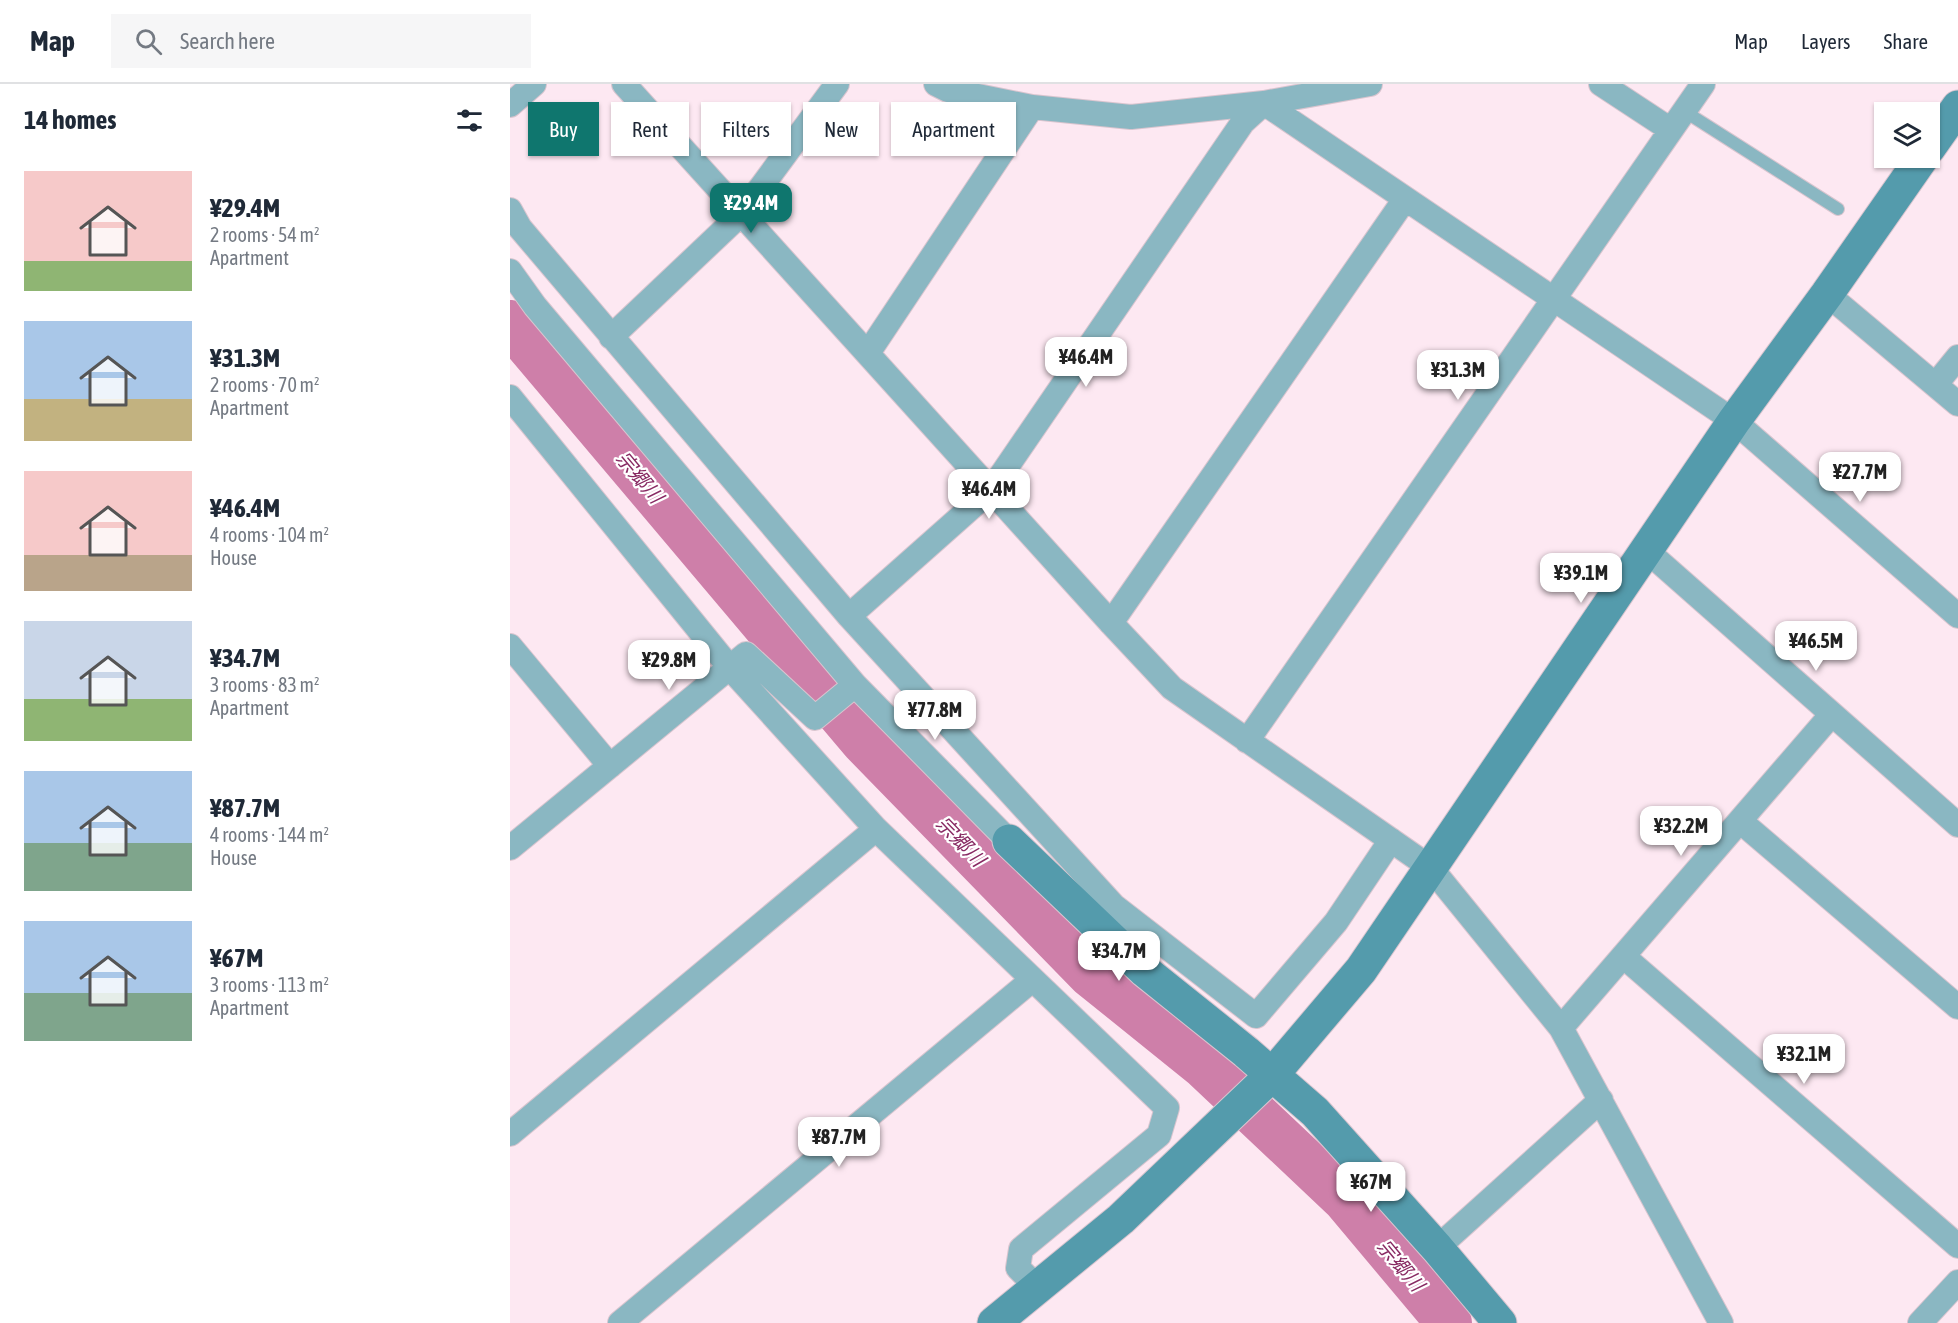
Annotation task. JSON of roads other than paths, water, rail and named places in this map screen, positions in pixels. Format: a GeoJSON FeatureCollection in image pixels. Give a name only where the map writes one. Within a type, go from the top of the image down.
{"type":"FeatureCollection","features":[{"type":"Feature","properties":{"kind":"street"},"geometry":{"type":"LineString","coordinates":[[510,105],[534,84]]}},
{"type":"Feature","properties":{"kind":"street"},"geometry":{"type":"LineString","coordinates":[[624,84],[1172,688],[1431,868],[1561,1028],[1721,1323]]}},
{"type":"Feature","properties":{"kind":"street"},"geometry":{"type":"LineString","coordinates":[[610,337],[742,213],[837,84]]}},
{"type":"Feature","properties":{"kind":"street"},"geometry":{"type":"LineString","coordinates":[[936,84],[948,90],[1032,107],[1131,117],[1264,103],[1370,84]]}},
{"type":"Feature","properties":{"kind":"street"},"geometry":{"type":"LineString","coordinates":[[1601,84],[1678,121]]}},
{"type":"Feature","properties":{"kind":"street"},"geometry":{"type":"LineString","coordinates":[[1247,741],[1703,84]]}},
{"type":"Feature","properties":{"kind":"street"},"geometry":{"type":"LineString","coordinates":[[1264,103],[1734,421],[1958,616]]}},
{"type":"Feature","properties":{"kind":"street"},"geometry":{"type":"LineString","coordinates":[[849,616],[991,490],[1243,122],[1264,103]]}},
{"type":"Feature","properties":{"kind":"street"},"geometry":{"type":"LineString","coordinates":[[1940,132],[1958,106]]}},
{"type":"Feature","properties":{"kind":"street"},"geometry":{"type":"LineString","coordinates":[[868,353],[1032,107]]}},
{"type":"Feature","properties":{"kind":"street"},"geometry":{"type":"LineString","coordinates":[[994,1323],[1121,1219],[1272,1075],[1361,970],[1734,421],[1915,168]]}},
{"type":"Feature","properties":{"kind":"street"},"geometry":{"type":"LineString","coordinates":[[1111,623],[1405,199]]}},
{"type":"Feature","properties":{"kind":"street"},"geometry":{"type":"LineString","coordinates":[[510,210],[520,228],[610,337],[849,616],[1114,906],[1256,1016],[1336,922],[1391,840]]}},
{"type":"Feature","properties":{"kind":"street"},"geometry":{"type":"LineString","coordinates":[[510,271],[535,306],[855,685],[1009,841],[1145,971],[1315,1112],[1437,1248],[1500,1323]]}},
{"type":"Feature","properties":{"kind":"street"},"geometry":{"type":"LineString","coordinates":[[1827,294],[1958,404]]}},
{"type":"Feature","properties":{"kind":"street"},"geometry":{"type":"LineString","coordinates":[[1936,384],[1958,357]]}},
{"type":"Feature","properties":{"kind":"street"},"geometry":{"type":"LineString","coordinates":[[510,397],[730,668],[876,829],[1167,1108],[1159,1135],[1021,1249],[1018,1268],[1036,1287]]}},
{"type":"Feature","properties":{"kind":"street"},"geometry":{"type":"LineString","coordinates":[[1647,551],[1958,825]]}},
{"type":"Feature","properties":{"kind":"street"},"geometry":{"type":"LineString","coordinates":[[510,646],[610,766]]}},
{"type":"Feature","properties":{"kind":"street"},"geometry":{"type":"LineString","coordinates":[[510,848],[746,654],[815,718],[855,685]]}},
{"type":"Feature","properties":{"kind":"street"},"geometry":{"type":"LineString","coordinates":[[1561,1028],[1832,714]]}},
{"type":"Feature","properties":{"kind":"street"},"geometry":{"type":"LineString","coordinates":[[1740,821],[1958,1007]]}},
{"type":"Feature","properties":{"kind":"street"},"geometry":{"type":"LineString","coordinates":[[510,1134],[876,829]]}},
{"type":"Feature","properties":{"kind":"street"},"geometry":{"type":"LineString","coordinates":[[1623,956],[1958,1246]]}},
{"type":"Feature","properties":{"kind":"street"},"geometry":{"type":"LineString","coordinates":[[620,1323],[1032,981]]}},
{"type":"Feature","properties":{"kind":"street"},"geometry":{"type":"LineString","coordinates":[[1437,1248],[1602,1100]]}},
{"type":"Feature","properties":{"kind":"street"},"geometry":{"type":"LineString","coordinates":[[1920,1323],[1958,1282]]}},
{"type":"Feature","properties":{"kind":"lane"},"geometry":{"type":"LineString","coordinates":[[1678,121],[1838,209]]}},
{"type":"Feature","properties":{"kind":"waterway","name":"宗郷川"},"geometry":{"type":"LineString","coordinates":[[510,323],[863,741],[1090,974],[1203,1065],[1345,1199],[1449,1323]]}}]}
